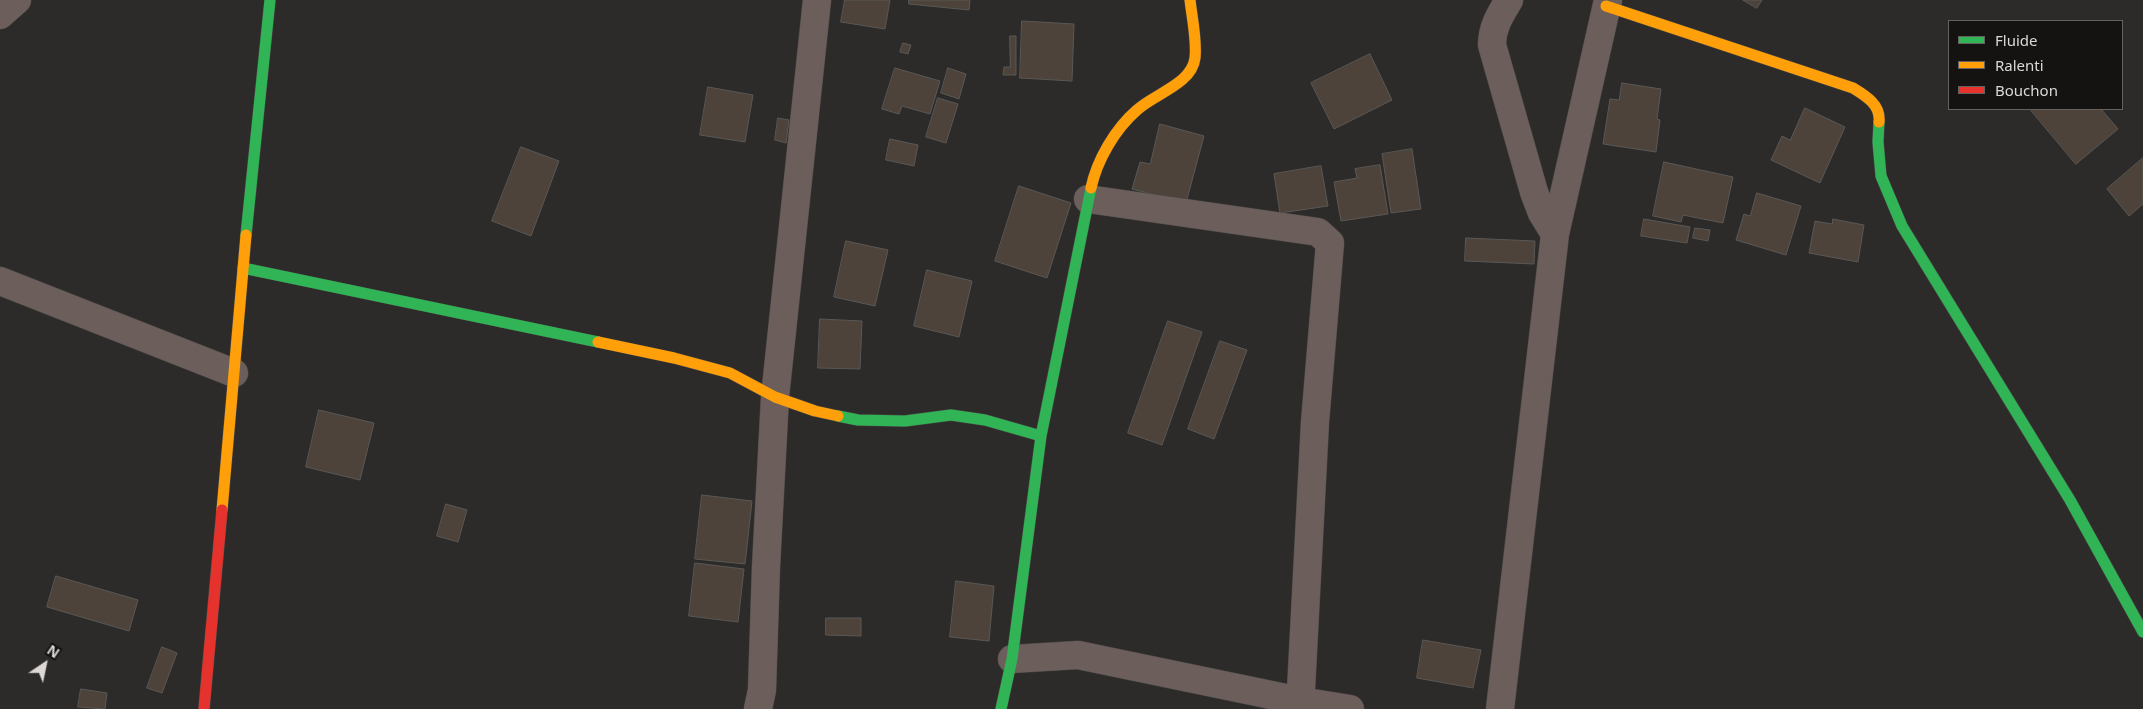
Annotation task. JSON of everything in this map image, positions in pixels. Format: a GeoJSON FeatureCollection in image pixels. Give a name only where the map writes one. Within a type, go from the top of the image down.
{"type":"FeatureCollection","features":[{"type":"Feature","properties":{"kind":"street"},"geometry":{"type":"LineString","coordinates":[[0,15],[17,0]]}},
{"type":"Feature","properties":{"kind":"street"},"geometry":{"type":"LineString","coordinates":[[204,709],[243,268],[270,0]]}},
{"type":"Feature","properties":{"kind":"street"},"geometry":{"type":"LineString","coordinates":[[758,709],[762,690],[775,397],[817,0]]}},
{"type":"Feature","properties":{"kind":"street"},"geometry":{"type":"LineString","coordinates":[[1001,709],[1012,659],[1042,436],[1094,172],[1104,150],[1136,110],[1189,74],[1195,58],[1190,0]]}},
{"type":"Feature","properties":{"kind":"street"},"geometry":{"type":"LineString","coordinates":[[1509,0],[1495,23],[1492,33],[1492,45],[1534,192],[1542,213],[1555,234]]}},
{"type":"Feature","properties":{"kind":"street"},"geometry":{"type":"LineString","coordinates":[[1500,709],[1555,234],[1607,3],[1852,88],[1870,98],[1880,114],[1878,142],[1881,176],[1902,226],[2070,500],[2143,632]]}},
{"type":"Feature","properties":{"kind":"street"},"geometry":{"type":"LineString","coordinates":[[1088,199],[1318,232],[1330,243],[1315,422],[1300,705]]}},
{"type":"Feature","properties":{"kind":"street"},"geometry":{"type":"LineString","coordinates":[[243,268],[674,358],[730,373],[775,397],[815,411],[858,420],[904,421],[952,415],[985,420],[1042,436]]}},
{"type":"Feature","properties":{"kind":"street"},"geometry":{"type":"LineString","coordinates":[[0,281],[234,373]]}},
{"type":"Feature","properties":{"kind":"street"},"geometry":{"type":"LineString","coordinates":[[1012,659],[1078,655],[1300,705],[1350,709]]}},
{"type":"Feature","properties":{"kind":"building"},"geometry":{"type":"Polygon","coordinates":[[[845,0],[890,0],[885,29],[841,22],[845,0]]]}},
{"type":"Feature","properties":{"kind":"building"},"geometry":{"type":"Polygon","coordinates":[[[909,0],[970,0],[969,10],[909,4],[909,0]]]}},
{"type":"Feature","properties":{"kind":"building"},"geometry":{"type":"Polygon","coordinates":[[[1743,0],[1762,0],[1757,8],[1743,0]]]}},
{"type":"Feature","properties":{"kind":"building"},"geometry":{"type":"Polygon","coordinates":[[[1022,21],[1074,24],[1072,81],[1020,78],[1022,21]]]}},
{"type":"Feature","properties":{"kind":"building"},"geometry":{"type":"Polygon","coordinates":[[[1010,36],[1016,36],[1016,75],[1003,75],[1004,67],[1010,67],[1010,36]]]}},
{"type":"Feature","properties":{"kind":"building"},"geometry":{"type":"Polygon","coordinates":[[[903,43],[911,45],[908,54],[900,52],[903,43]]]}},
{"type":"Feature","properties":{"kind":"building"},"geometry":{"type":"Polygon","coordinates":[[[1370,54],[1392,100],[1334,129],[1311,83],[1370,54]]]}},
{"type":"Feature","properties":{"kind":"building"},"geometry":{"type":"Polygon","coordinates":[[[895,68],[940,81],[930,114],[902,106],[899,114],[882,109],[895,68]]]}},
{"type":"Feature","properties":{"kind":"building"},"geometry":{"type":"Polygon","coordinates":[[[948,68],[966,74],[959,99],[941,93],[948,68]]]}},
{"type":"Feature","properties":{"kind":"building"},"geometry":{"type":"Polygon","coordinates":[[[1622,83],[1661,89],[1657,119],[1660,120],[1656,152],[1603,144],[1610,99],[1619,100],[1622,83]]]}},
{"type":"Feature","properties":{"kind":"building"},"geometry":{"type":"Polygon","coordinates":[[[708,87],[753,95],[745,142],[700,135],[708,87]]]}},
{"type":"Feature","properties":{"kind":"building"},"geometry":{"type":"Polygon","coordinates":[[[938,98],[958,104],[946,143],[926,137],[938,98]]]}},
{"type":"Feature","properties":{"kind":"building"},"geometry":{"type":"Polygon","coordinates":[[[1805,108],[1845,127],[1820,183],[1771,160],[1782,136],[1790,140],[1805,108]]]}},
{"type":"Feature","properties":{"kind":"building"},"geometry":{"type":"Polygon","coordinates":[[[2031,110],[2102,110],[2118,129],[2076,164],[2031,110]]]}},
{"type":"Feature","properties":{"kind":"building"},"geometry":{"type":"Polygon","coordinates":[[[778,118],[789,120],[786,143],[775,140],[778,118]]]}},
{"type":"Feature","properties":{"kind":"building"},"geometry":{"type":"Polygon","coordinates":[[[1160,124],[1204,136],[1186,203],[1132,189],[1140,162],[1150,164],[1160,124]]]}},
{"type":"Feature","properties":{"kind":"building"},"geometry":{"type":"Polygon","coordinates":[[[890,139],[918,145],[914,166],[886,160],[890,139]]]}},
{"type":"Feature","properties":{"kind":"building"},"geometry":{"type":"Polygon","coordinates":[[[521,147],[559,161],[531,236],[492,221],[521,147]]]}},
{"type":"Feature","properties":{"kind":"building"},"geometry":{"type":"Polygon","coordinates":[[[1412,149],[1421,209],[1391,213],[1382,154],[1412,149]]]}},
{"type":"Feature","properties":{"kind":"building"},"geometry":{"type":"Polygon","coordinates":[[[2143,158],[2143,204],[2129,216],[2107,189],[2143,158]]]}},
{"type":"Feature","properties":{"kind":"building"},"geometry":{"type":"Polygon","coordinates":[[[1664,162],[1733,177],[1723,223],[1683,215],[1681,222],[1653,216],[1664,162]]]}},
{"type":"Feature","properties":{"kind":"building"},"geometry":{"type":"Polygon","coordinates":[[[1380,165],[1388,214],[1341,221],[1334,182],[1357,178],[1355,169],[1380,165]]]}},
{"type":"Feature","properties":{"kind":"building"},"geometry":{"type":"Polygon","coordinates":[[[1321,166],[1328,206],[1280,213],[1274,174],[1321,166]]]}},
{"type":"Feature","properties":{"kind":"building"},"geometry":{"type":"Polygon","coordinates":[[[1019,186],[1071,203],[1047,278],[995,261],[1019,186]]]}},
{"type":"Feature","properties":{"kind":"building"},"geometry":{"type":"Polygon","coordinates":[[[1757,193],[1801,206],[1786,255],[1736,240],[1744,214],[1750,216],[1757,193]]]}},
{"type":"Feature","properties":{"kind":"building"},"geometry":{"type":"Polygon","coordinates":[[[1644,219],[1690,227],[1687,243],[1641,236],[1644,219]]]}},
{"type":"Feature","properties":{"kind":"building"},"geometry":{"type":"Polygon","coordinates":[[[1833,219],[1864,225],[1858,262],[1809,253],[1815,221],[1832,224],[1833,219]]]}},
{"type":"Feature","properties":{"kind":"building"},"geometry":{"type":"Polygon","coordinates":[[[1695,228],[1710,230],[1708,241],[1693,238],[1695,228]]]}},
{"type":"Feature","properties":{"kind":"building"},"geometry":{"type":"Polygon","coordinates":[[[1466,238],[1535,241],[1534,264],[1465,261],[1466,238]]]}},
{"type":"Feature","properties":{"kind":"building"},"geometry":{"type":"Polygon","coordinates":[[[846,241],[888,250],[875,306],[834,297],[846,241]]]}},
{"type":"Feature","properties":{"kind":"building"},"geometry":{"type":"Polygon","coordinates":[[[927,270],[972,281],[959,337],[914,326],[927,270]]]}},
{"type":"Feature","properties":{"kind":"building"},"geometry":{"type":"Polygon","coordinates":[[[820,319],[862,321],[860,369],[818,368],[820,319]]]}},
{"type":"Feature","properties":{"kind":"building"},"geometry":{"type":"Polygon","coordinates":[[[1168,321],[1202,332],[1162,445],[1128,433],[1168,321]]]}},
{"type":"Feature","properties":{"kind":"building"},"geometry":{"type":"Polygon","coordinates":[[[1220,341],[1247,350],[1214,439],[1188,429],[1220,341]]]}},
{"type":"Feature","properties":{"kind":"building"},"geometry":{"type":"Polygon","coordinates":[[[319,410],[374,423],[360,480],[306,467],[319,410]]]}},
{"type":"Feature","properties":{"kind":"building"},"geometry":{"type":"Polygon","coordinates":[[[702,495],[752,501],[745,564],[695,559],[702,495]]]}},
{"type":"Feature","properties":{"kind":"building"},"geometry":{"type":"Polygon","coordinates":[[[446,504],[467,510],[458,542],[437,536],[446,504]]]}},
{"type":"Feature","properties":{"kind":"building"},"geometry":{"type":"Polygon","coordinates":[[[695,563],[744,569],[738,622],[689,616],[695,563]]]}},
{"type":"Feature","properties":{"kind":"building"},"geometry":{"type":"Polygon","coordinates":[[[56,576],[138,600],[129,631],[47,607],[56,576]]]}},
{"type":"Feature","properties":{"kind":"building"},"geometry":{"type":"Polygon","coordinates":[[[956,581],[994,586],[989,641],[950,637],[956,581]]]}},
{"type":"Feature","properties":{"kind":"building"},"geometry":{"type":"Polygon","coordinates":[[[826,618],[861,618],[861,636],[826,635],[826,618]]]}},
{"type":"Feature","properties":{"kind":"building"},"geometry":{"type":"Polygon","coordinates":[[[1423,640],[1481,650],[1473,688],[1417,678],[1423,640]]]}},
{"type":"Feature","properties":{"kind":"building"},"geometry":{"type":"Polygon","coordinates":[[[162,647],[177,653],[162,693],[147,688],[162,647]]]}},
{"type":"Feature","properties":{"kind":"building"},"geometry":{"type":"Polygon","coordinates":[[[81,689],[107,693],[105,709],[78,707],[81,689]]]}},
{"type":"Feature","properties":{"kind":"traffic: fast"},"geometry":{"type":"LineString","coordinates":[[246,235],[270,0]]}},
{"type":"Feature","properties":{"kind":"traffic: fast"},"geometry":{"type":"LineString","coordinates":[[1879,122],[1878,142],[1881,176],[1902,226],[2070,500],[2143,632]]}},
{"type":"Feature","properties":{"kind":"traffic: fast"},"geometry":{"type":"LineString","coordinates":[[1001,709],[1012,659],[1041,436],[1091,188]]}},
{"type":"Feature","properties":{"kind":"traffic: fast"},"geometry":{"type":"LineString","coordinates":[[243,268],[598,342]]}},
{"type":"Feature","properties":{"kind":"traffic: fast"},"geometry":{"type":"LineString","coordinates":[[838,416],[858,420],[905,421],[951,415],[985,420],[1041,436]]}},
{"type":"Feature","properties":{"kind":"traffic: slow"},"geometry":{"type":"LineString","coordinates":[[1091,188],[1102,156],[1121,126],[1144,104],[1180,82],[1192,67],[1195,58],[1195,44],[1190,0]]}},
{"type":"Feature","properties":{"kind":"traffic: slow"},"geometry":{"type":"LineString","coordinates":[[1606,6],[1853,88],[1872,102],[1878,111],[1879,122]]}},
{"type":"Feature","properties":{"kind":"traffic: slow"},"geometry":{"type":"LineString","coordinates":[[222,510],[246,235]]}},
{"type":"Feature","properties":{"kind":"traffic: slow"},"geometry":{"type":"LineString","coordinates":[[598,342],[674,358],[730,373],[775,397],[815,411],[838,416]]}},
{"type":"Feature","properties":{"kind":"traffic: jam"},"geometry":{"type":"LineString","coordinates":[[204,709],[222,510]]}}]}
